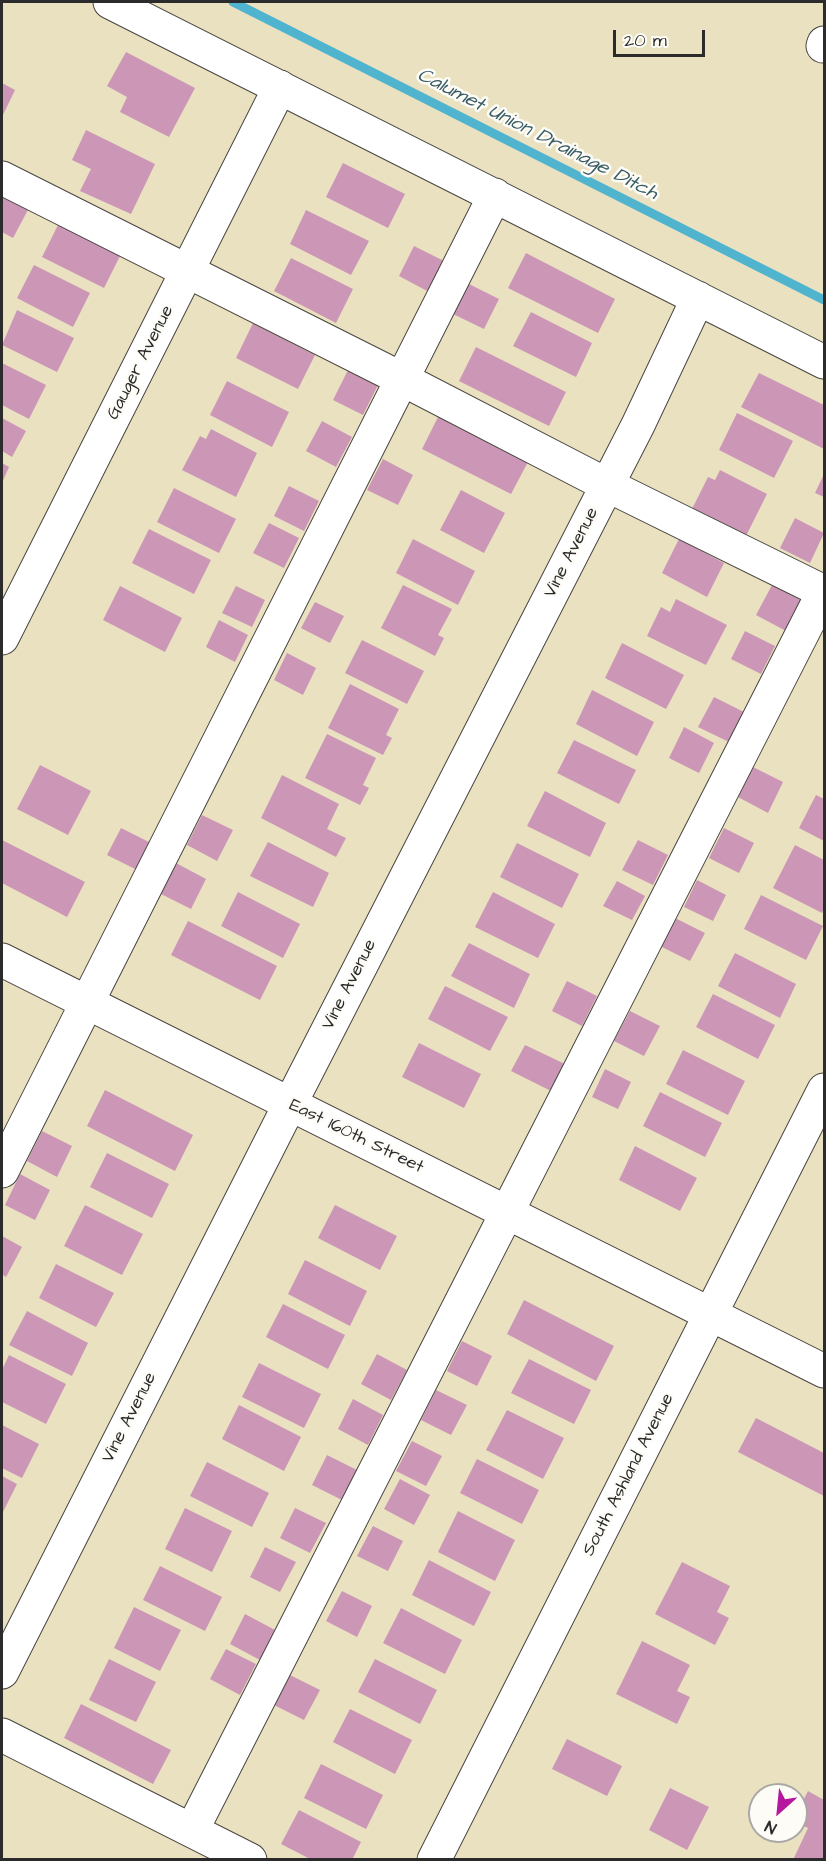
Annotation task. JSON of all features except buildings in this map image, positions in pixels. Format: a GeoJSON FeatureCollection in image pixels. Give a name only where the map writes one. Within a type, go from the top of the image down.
{"type":"FeatureCollection","features":[{"type":"Feature","properties":{"kind":"street"},"geometry":{"type":"LineString","coordinates":[[110,2],[825,362]]}},
{"type":"Feature","properties":{"kind":"street","name":"Gauger Avenue"},"geometry":{"type":"LineString","coordinates":[[2,638],[280,87]]}},
{"type":"Feature","properties":{"kind":"street"},"geometry":{"type":"LineString","coordinates":[[2,178],[607,485],[824,591],[192,1830]]}},
{"type":"Feature","properties":{"kind":"street"},"geometry":{"type":"LineString","coordinates":[[2,1171],[495,195]]}},
{"type":"Feature","properties":{"kind":"street","name":"Vine Avenue"},"geometry":{"type":"LineString","coordinates":[[2,1672],[607,485],[698,298]]}},
{"type":"Feature","properties":{"kind":"street","name":"East 160th Street"},"geometry":{"type":"LineString","coordinates":[[2,960],[825,1371]]}},
{"type":"Feature","properties":{"kind":"street","name":"South Ashland Avenue"},"geometry":{"type":"LineString","coordinates":[[434,1860],[825,1090]]}},
{"type":"Feature","properties":{"kind":"street"},"geometry":{"type":"LineString","coordinates":[[2,1735],[250,1860]]}},
{"type":"Feature","properties":{"kind":"waterway","name":"Calumet Union Drainage Ditch"},"geometry":{"type":"LineString","coordinates":[[233,2],[824,300]]}}]}
